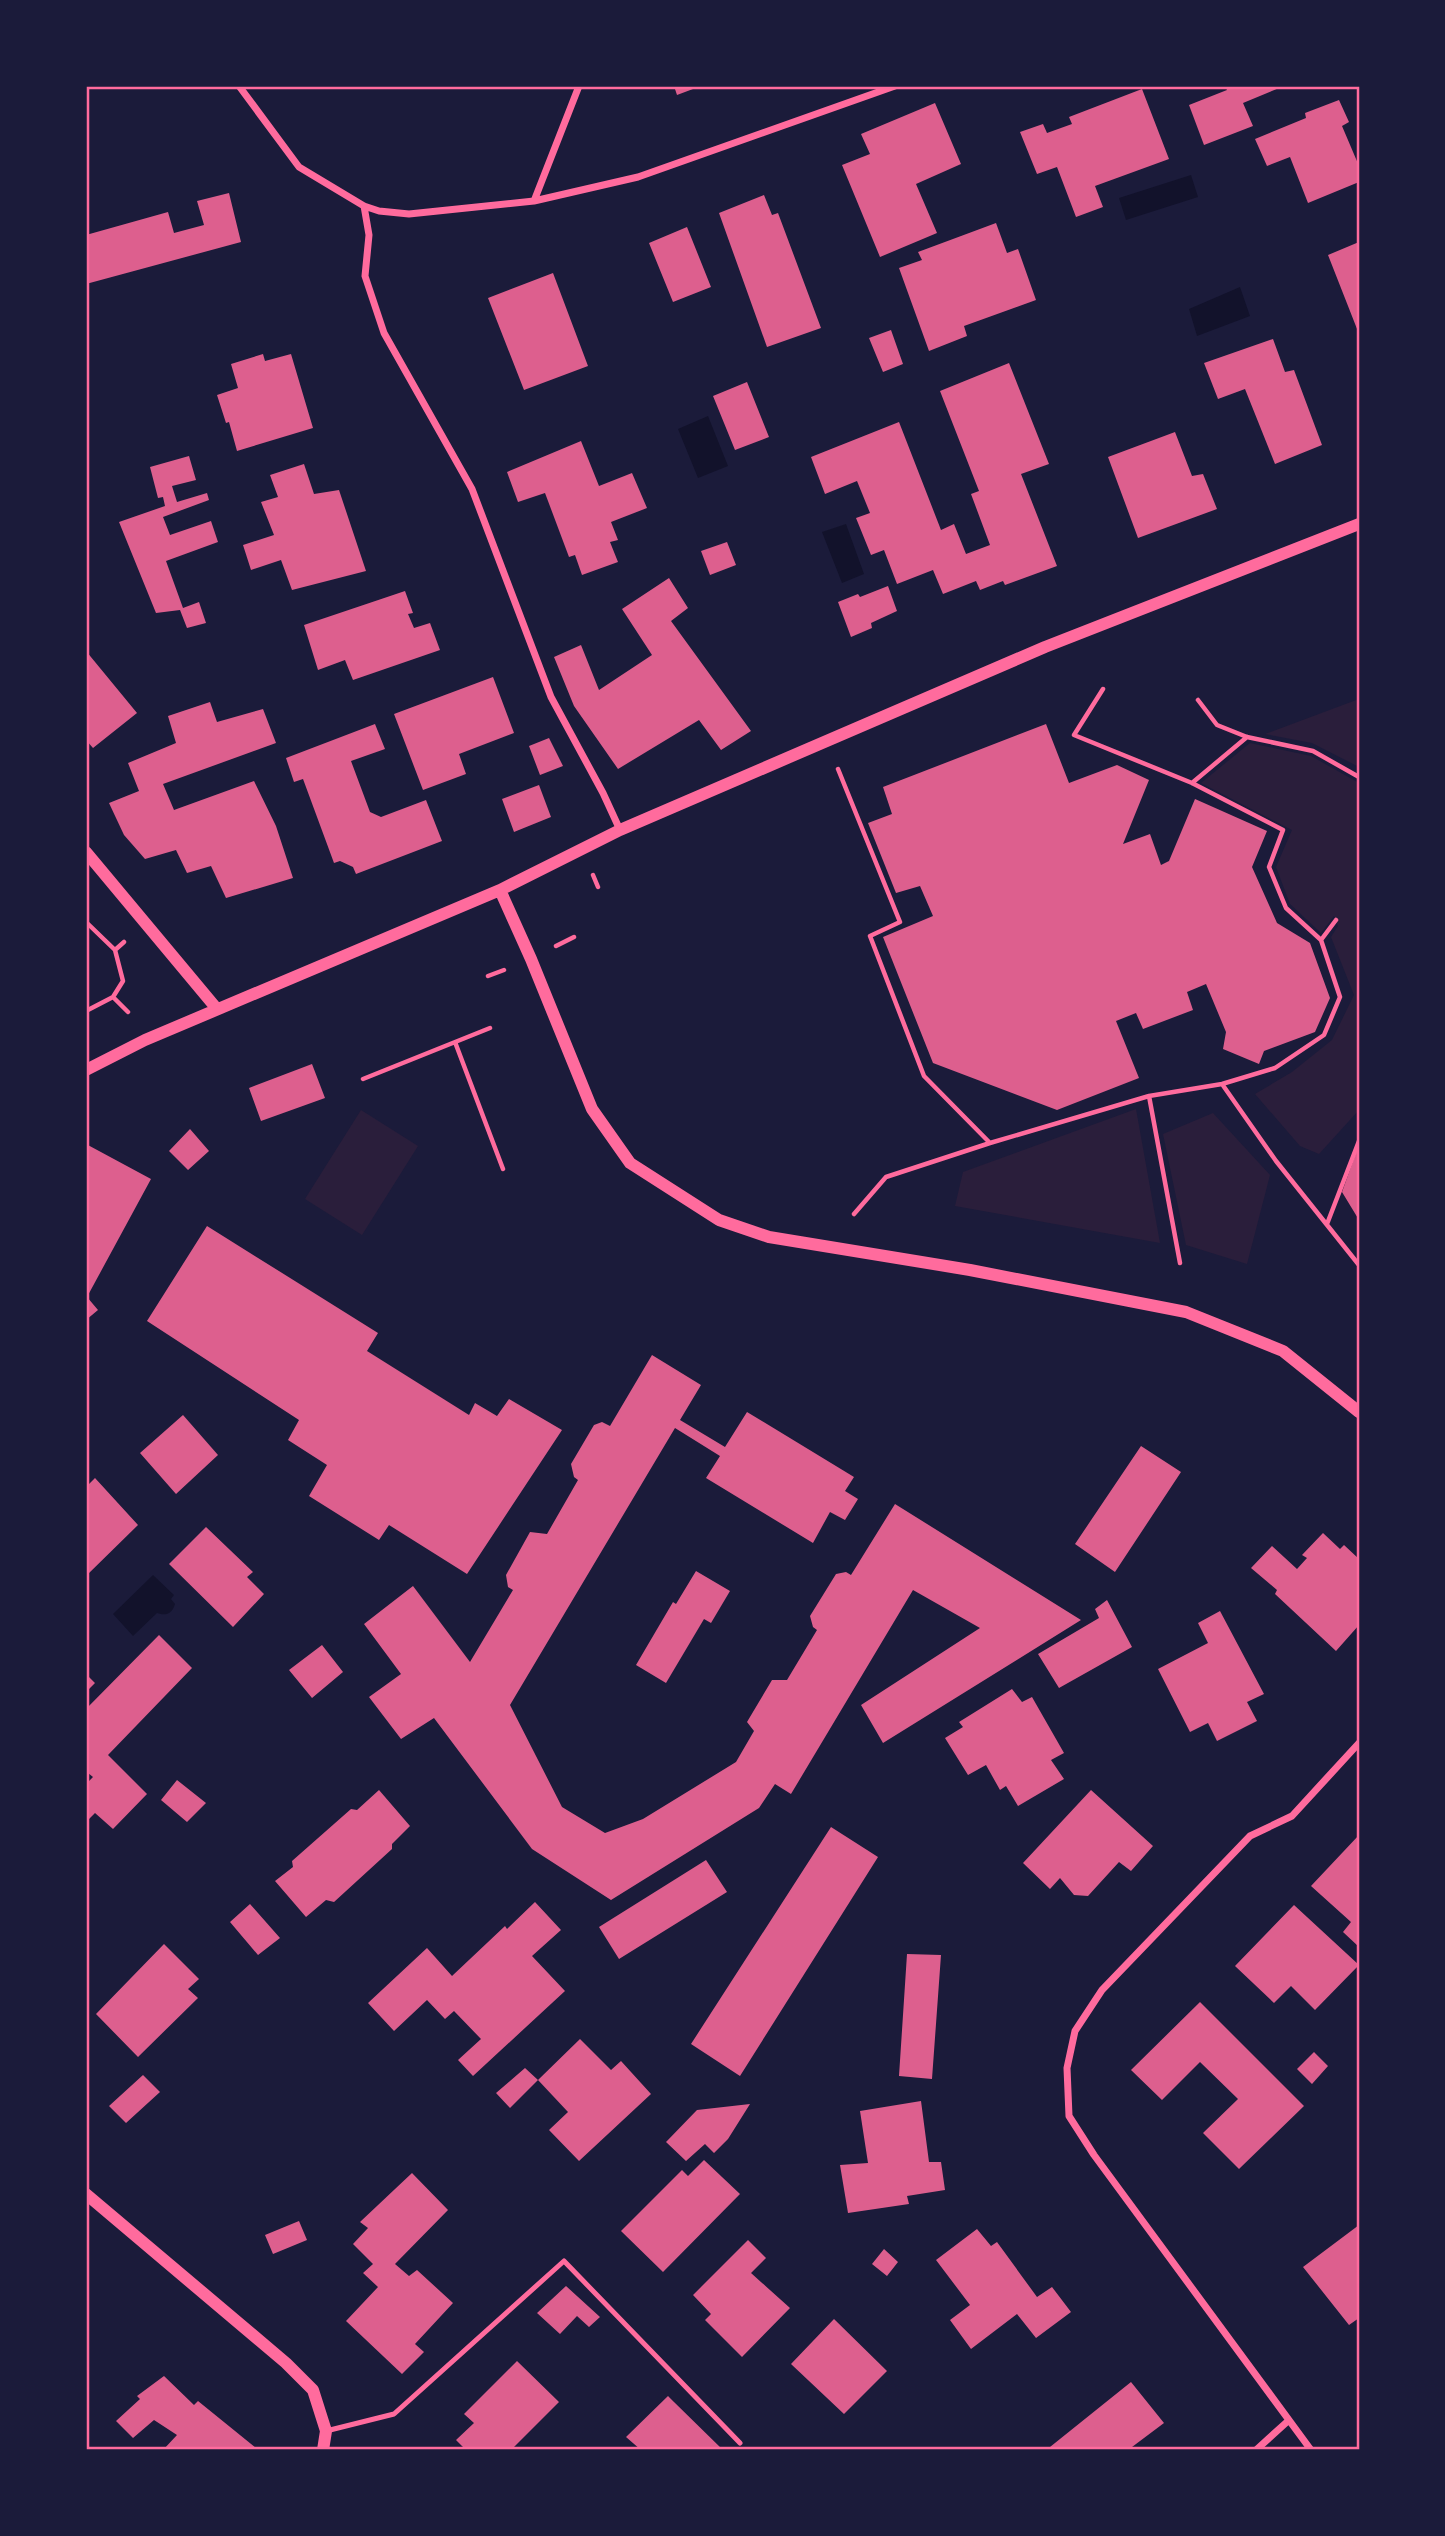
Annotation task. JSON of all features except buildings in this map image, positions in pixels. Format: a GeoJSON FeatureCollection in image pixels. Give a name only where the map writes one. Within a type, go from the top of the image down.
{"type":"FeatureCollection","features":[{"type":"Feature","properties":{"kind":"street"},"geometry":{"type":"LineString","coordinates":[[239,86],[299,167],[364,206],[379,211],[410,214],[534,201],[638,177],[895,86]]}},
{"type":"Feature","properties":{"kind":"street"},"geometry":{"type":"LineString","coordinates":[[534,201],[579,86]]}},
{"type":"Feature","properties":{"kind":"street"},"geometry":{"type":"LineString","coordinates":[[364,206],[369,235],[365,276],[384,333],[471,489],[551,697],[620,830]]}},
{"type":"Feature","properties":{"kind":"street"},"geometry":{"type":"LineString","coordinates":[[86,1070],[145,1040],[500,890],[620,830],[1045,647],[1359,524]]}},
{"type":"Feature","properties":{"kind":"street"},"geometry":{"type":"LineString","coordinates":[[86,852],[218,1009]]}},
{"type":"Feature","properties":{"kind":"street"},"geometry":{"type":"LineString","coordinates":[[500,890],[592,1109],[630,1163],[719,1220],[769,1237],[970,1269],[1186,1312],[1283,1352],[1359,1412]]}},
{"type":"Feature","properties":{"kind":"street"},"geometry":{"type":"LineString","coordinates":[[1311,2450],[1287,2421],[1094,2155],[1069,2116],[1067,2068],[1075,2031],[1102,1990],[1250,1836],[1292,1816],[1359,1743]]}},
{"type":"Feature","properties":{"kind":"street"},"geometry":{"type":"LineString","coordinates":[[86,2194],[286,2363],[313,2390],[326,2431],[323,2450]]}},
{"type":"Feature","properties":{"kind":"street"},"geometry":{"type":"LineString","coordinates":[[1256,2450],[1287,2421]]}},
{"type":"Feature","properties":{"kind":"lane"},"geometry":{"type":"LineString","coordinates":[[326,2431],[394,2414],[564,2260],[740,2443]]}},
{"type":"Feature","properties":{"kind":"path"},"geometry":{"type":"LineString","coordinates":[[853,1214],[886,1177],[1149,1096],[1222,1084],[1275,1068],[1324,1035],[1340,997],[1321,940],[1286,908],[1269,867],[1283,830],[1192,783],[1074,735],[1102,689]]}},
{"type":"Feature","properties":{"kind":"path"},"geometry":{"type":"LineString","coordinates":[[1198,700],[1217,725],[1247,737],[1313,751],[1359,777]]}},
{"type":"Feature","properties":{"kind":"path"},"geometry":{"type":"LineString","coordinates":[[1192,783],[1247,737]]}},
{"type":"Feature","properties":{"kind":"path"},"geometry":{"type":"LineString","coordinates":[[838,769],[900,922],[870,936],[924,1076],[990,1143]]}},
{"type":"Feature","properties":{"kind":"path"},"geometry":{"type":"LineString","coordinates":[[1321,940],[1336,920]]}},
{"type":"Feature","properties":{"kind":"path"},"geometry":{"type":"LineString","coordinates":[[86,922],[115,950],[123,981],[113,997],[86,1011]]}},
{"type":"Feature","properties":{"kind":"path"},"geometry":{"type":"LineString","coordinates":[[115,950],[126,939]]}},
{"type":"Feature","properties":{"kind":"path"},"geometry":{"type":"LineString","coordinates":[[113,997],[128,1012]]}},
{"type":"Feature","properties":{"kind":"path"},"geometry":{"type":"LineString","coordinates":[[363,1079],[490,1028]]}},
{"type":"Feature","properties":{"kind":"path"},"geometry":{"type":"LineString","coordinates":[[455,1042],[503,1169]]}},
{"type":"Feature","properties":{"kind":"path"},"geometry":{"type":"LineString","coordinates":[[1222,1084],[1276,1161],[1359,1265]]}},
{"type":"Feature","properties":{"kind":"path"},"geometry":{"type":"LineString","coordinates":[[1149,1096],[1180,1263]]}},
{"type":"Feature","properties":{"kind":"path"},"geometry":{"type":"LineString","coordinates":[[1327,1225],[1359,1141]]}},
{"type":"Feature","properties":{"kind":"shaded area"},"geometry":{"type":"Polygon","coordinates":[[[1191,175],[1198,197],[1126,220],[1119,198],[1191,175]]]}},
{"type":"Feature","properties":{"kind":"shaded area"},"geometry":{"type":"Polygon","coordinates":[[[1240,287],[1250,316],[1197,336],[1189,309],[1240,287]]]}},
{"type":"Feature","properties":{"kind":"shaded area"},"geometry":{"type":"Polygon","coordinates":[[[708,416],[728,466],[698,478],[678,429],[708,416]]]}},
{"type":"Feature","properties":{"kind":"shaded area"},"geometry":{"type":"Polygon","coordinates":[[[846,524],[864,574],[842,583],[822,532],[846,524]]]}},
{"type":"Feature","properties":{"kind":"shaded area"},"geometry":{"type":"Polygon","coordinates":[[[1359,699],[1359,767],[1312,743],[1265,734],[1359,699]]]}},
{"type":"Feature","properties":{"kind":"shaded area"},"geometry":{"type":"Polygon","coordinates":[[[1250,743],[1311,756],[1359,783],[1359,1110],[1319,1154],[1300,1146],[1255,1094],[1292,1072],[1332,1040],[1354,995],[1331,937],[1338,926],[1334,916],[1321,933],[1290,904],[1276,867],[1292,830],[1201,783],[1250,743]]]}},
{"type":"Feature","properties":{"kind":"shaded area"},"geometry":{"type":"Polygon","coordinates":[[[1136,1109],[1160,1243],[955,1206],[963,1172],[1136,1109]]]}},
{"type":"Feature","properties":{"kind":"shaded area"},"geometry":{"type":"Polygon","coordinates":[[[361,1110],[418,1146],[362,1235],[305,1199],[361,1110]]]}},
{"type":"Feature","properties":{"kind":"shaded area"},"geometry":{"type":"Polygon","coordinates":[[[1213,1113],[1270,1175],[1247,1264],[1186,1245],[1163,1134],[1213,1113]]]}},
{"type":"Feature","properties":{"kind":"shaded area"},"geometry":{"type":"Polygon","coordinates":[[[153,1575],[174,1595],[171,1599],[175,1604],[168,1613],[157,1613],[133,1636],[113,1614],[153,1575]]]}}]}
